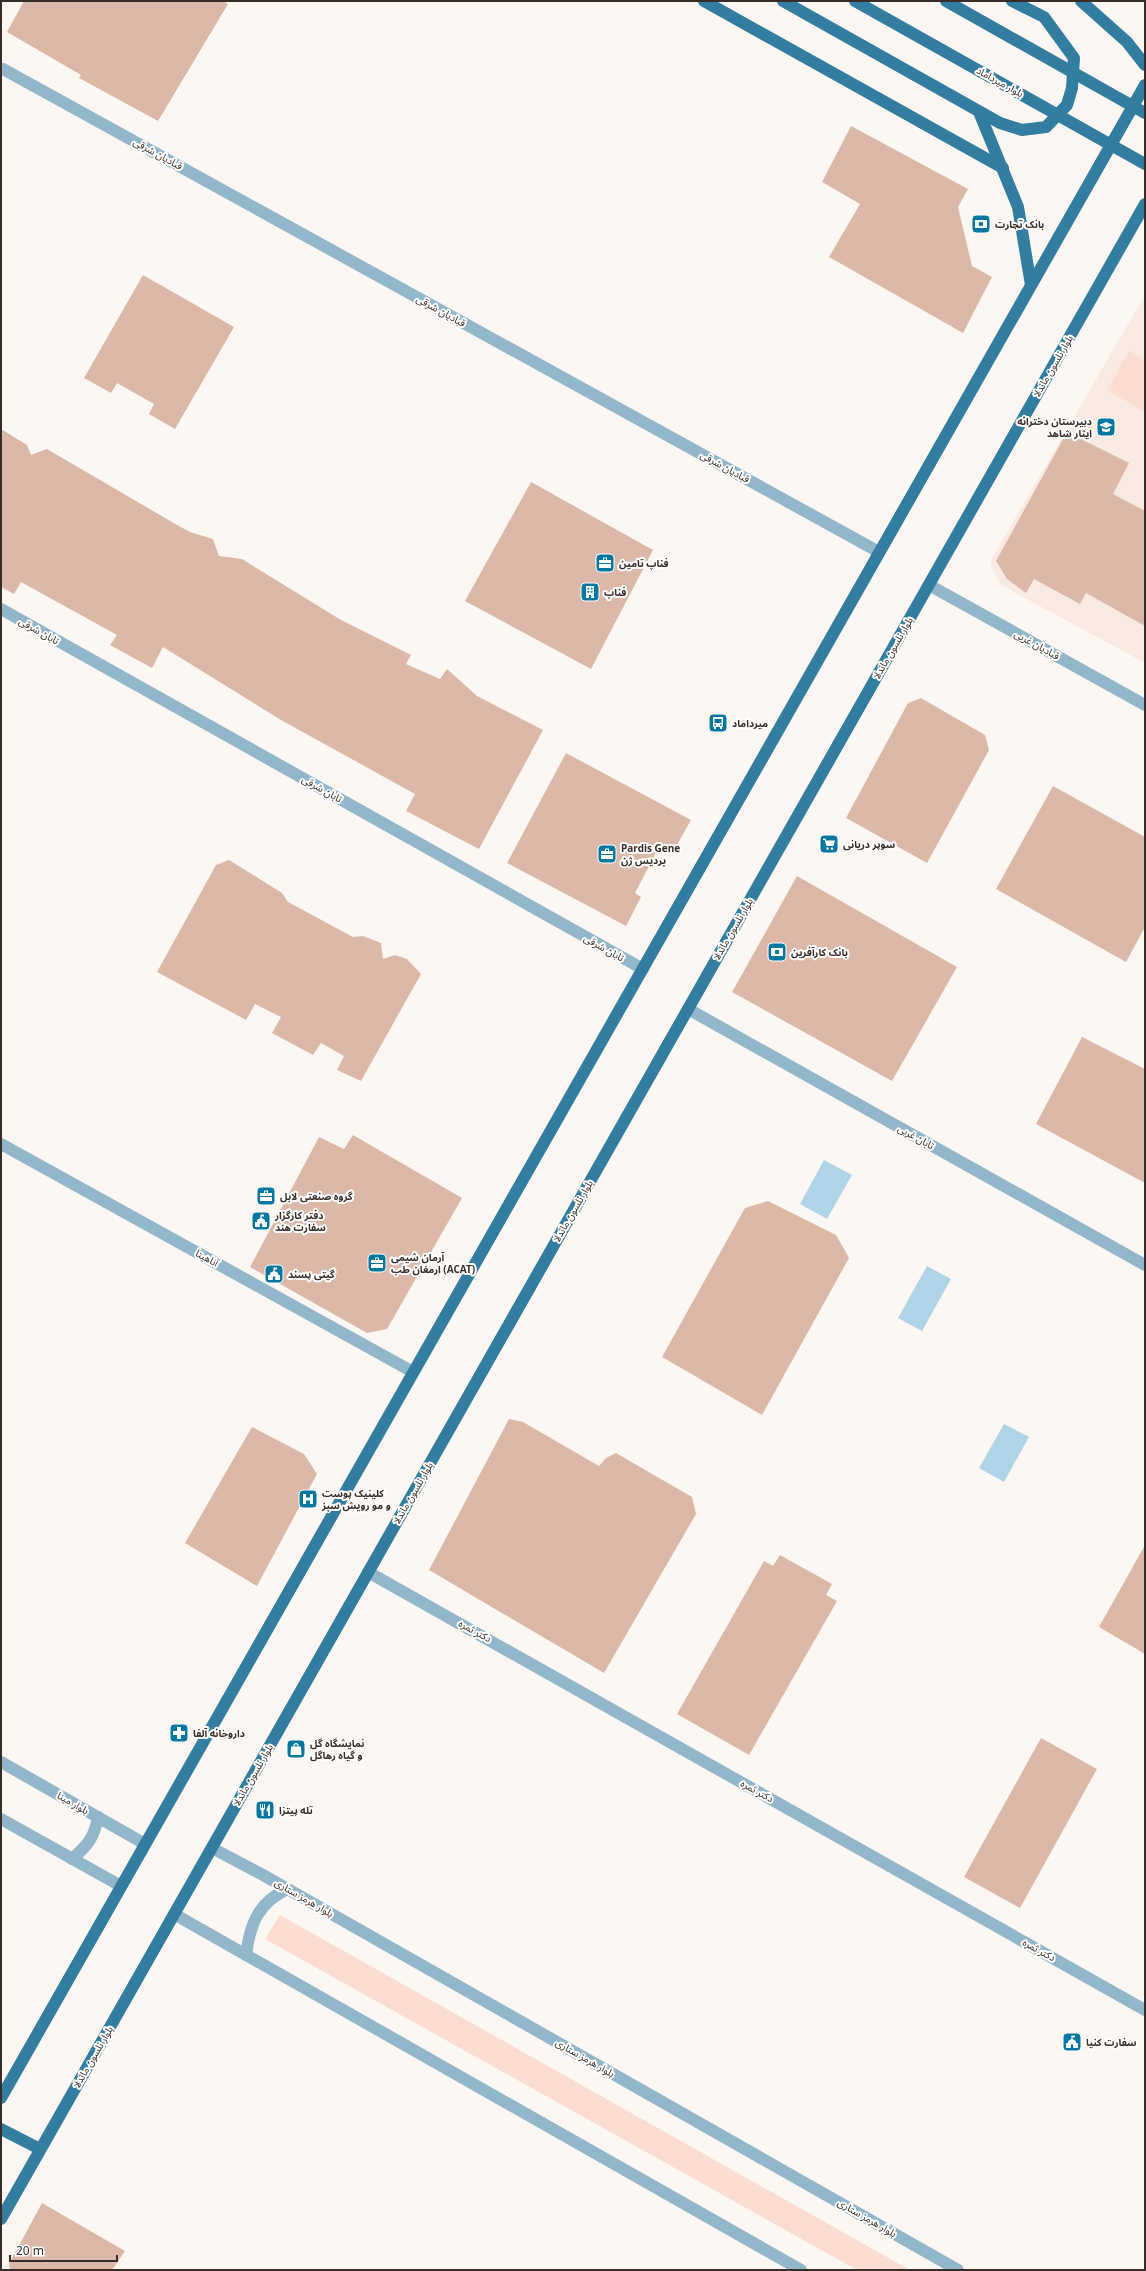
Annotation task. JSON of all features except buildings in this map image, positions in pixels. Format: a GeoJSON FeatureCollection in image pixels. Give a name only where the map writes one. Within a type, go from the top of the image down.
{"type":"FeatureCollection","features":[{"type":"Feature","properties":{"kind":"main road"},"geometry":{"type":"LineString","coordinates":[[704,1],[1003,168]]}},
{"type":"Feature","properties":{"kind":"main road"},"geometry":{"type":"LineString","coordinates":[[783,1],[1000,123],[1022,130],[1046,127],[1067,106],[1072,88],[1074,58],[1044,18],[1012,1]]}},
{"type":"Feature","properties":{"kind":"main road","name":"بلوار میرداماد"},"geometry":{"type":"LineString","coordinates":[[855,1],[1145,164]]}},
{"type":"Feature","properties":{"kind":"main road"},"geometry":{"type":"LineString","coordinates":[[946,1],[1145,113]]}},
{"type":"Feature","properties":{"kind":"main road"},"geometry":{"type":"LineString","coordinates":[[1081,1],[1127,42],[1145,65]]}},
{"type":"Feature","properties":{"kind":"main road"},"geometry":{"type":"LineString","coordinates":[[1,2098],[1145,85]]}},
{"type":"Feature","properties":{"kind":"main road"},"geometry":{"type":"LineString","coordinates":[[979,112],[1018,207],[1031,285]]}},
{"type":"Feature","properties":{"kind":"main road","name":"بلوار نلسون ماندلا"},"geometry":{"type":"LineString","coordinates":[[1,2219],[1143,210]]}},
{"type":"Feature","properties":{"kind":"main road"},"geometry":{"type":"LineString","coordinates":[[1,2129],[40,2149]]}},
{"type":"Feature","properties":{"kind":"street","name":"قبادیان شرقی"},"geometry":{"type":"LineString","coordinates":[[3,70],[879,552]]}},
{"type":"Feature","properties":{"kind":"street","name":"قبادیان غربی"},"geometry":{"type":"LineString","coordinates":[[929,585],[1145,705]]}},
{"type":"Feature","properties":{"kind":"street","name":"تابان شرقی"},"geometry":{"type":"LineString","coordinates":[[1,610],[643,969]]}},
{"type":"Feature","properties":{"kind":"street","name":"تابان غربی"},"geometry":{"type":"LineString","coordinates":[[688,1009],[1145,1265]]}},
{"type":"Feature","properties":{"kind":"street","name":"آناهیتا"},"geometry":{"type":"LineString","coordinates":[[1,1144],[413,1372]]}},
{"type":"Feature","properties":{"kind":"street","name":"دکتر ثمره"},"geometry":{"type":"LineString","coordinates":[[368,1572],[1145,2010]]}},
{"type":"Feature","properties":{"kind":"street","name":"بلوار مینا"},"geometry":{"type":"LineString","coordinates":[[1,1762],[145,1844]]}},
{"type":"Feature","properties":{"kind":"street"},"geometry":{"type":"LineString","coordinates":[[72,1859],[85,1848],[95,1834],[98,1817]]}},
{"type":"Feature","properties":{"kind":"street"},"geometry":{"type":"LineString","coordinates":[[1,1819],[121,1886]]}},
{"type":"Feature","properties":{"kind":"street","name":"بلوار هرمز ستاری"},"geometry":{"type":"LineString","coordinates":[[212,1848],[287,1889],[958,2270]]}},
{"type":"Feature","properties":{"kind":"street"},"geometry":{"type":"LineString","coordinates":[[246,1955],[249,1932],[260,1911],[274,1895],[287,1889]]}},
{"type":"Feature","properties":{"kind":"street"},"geometry":{"type":"LineString","coordinates":[[174,1914],[801,2270]]}},
{"type":"Feature","properties":{"kind":"shaded area","name":"دبیرستان دخترانه ایثار شاهد"},"geometry":{"type":"Polygon","coordinates":[[[1145,295],[1145,663],[1001,585],[991,567],[992,558],[1145,295]]]}},
{"type":"Feature","properties":{"kind":"shaded area"},"geometry":{"type":"Polygon","coordinates":[[[1129,351],[1145,361],[1145,412],[1107,390],[1129,351]]]}},
{"type":"Feature","properties":{"kind":"shaded area"},"geometry":{"type":"Polygon","coordinates":[[[280,1915],[910,2270],[857,2270],[265,1939],[280,1915]]]}},
{"type":"Feature","properties":{"kind":"water"},"geometry":{"type":"Polygon","coordinates":[[[824,1160],[852,1175],[827,1219],[800,1204],[824,1160]]]}},
{"type":"Feature","properties":{"kind":"water"},"geometry":{"type":"Polygon","coordinates":[[[927,1266],[951,1279],[922,1331],[898,1318],[927,1266]]]}},
{"type":"Feature","properties":{"kind":"water"},"geometry":{"type":"Polygon","coordinates":[[[1004,1424],[1029,1437],[1004,1482],[979,1468],[1004,1424]]]}},
{"type":"Feature","properties":{"kind":"place","name":"بانک تجارت"},"geometry":{"type":"Point","coordinates":[981,224]}},
{"type":"Feature","properties":{"kind":"place","name":"دبیرستان دخترانه ایثار شاهد"},"geometry":{"type":"Point","coordinates":[1106,427]}},
{"type":"Feature","properties":{"kind":"place","name":"فناپ تامین"},"geometry":{"type":"Point","coordinates":[605,563]}},
{"type":"Feature","properties":{"kind":"place","name":"فناپ"},"geometry":{"type":"Point","coordinates":[590,592]}},
{"type":"Feature","properties":{"kind":"place","name":"میرداماد"},"geometry":{"type":"Point","coordinates":[718,723]}},
{"type":"Feature","properties":{"kind":"place","name":"سوپر دریانی"},"geometry":{"type":"Point","coordinates":[829,844]}},
{"type":"Feature","properties":{"kind":"place","name":"Pardis Gene پردیس ژن"},"geometry":{"type":"Point","coordinates":[607,854]}},
{"type":"Feature","properties":{"kind":"place","name":"بانک کارآفرین"},"geometry":{"type":"Point","coordinates":[777,952]}},
{"type":"Feature","properties":{"kind":"place","name":"گروه صنعتی لابل"},"geometry":{"type":"Point","coordinates":[266,1196]}},
{"type":"Feature","properties":{"kind":"place","name":"دفتر کارگزار سفارت هند"},"geometry":{"type":"Point","coordinates":[261,1221]}},
{"type":"Feature","properties":{"kind":"place","name":"آرمان شیمی ارمغان طب (ACAT)"},"geometry":{"type":"Point","coordinates":[377,1263]}},
{"type":"Feature","properties":{"kind":"place","name":"گیتی پسند"},"geometry":{"type":"Point","coordinates":[274,1274]}},
{"type":"Feature","properties":{"kind":"place","name":"کلینیک پوست و مو رویش سبز"},"geometry":{"type":"Point","coordinates":[308,1499]}},
{"type":"Feature","properties":{"kind":"place","name":"داروخانه آلفا"},"geometry":{"type":"Point","coordinates":[179,1733]}},
{"type":"Feature","properties":{"kind":"place","name":"نمایشگاه گل و گیاه رهاگل"},"geometry":{"type":"Point","coordinates":[296,1749]}},
{"type":"Feature","properties":{"kind":"place","name":"تله پیتزا"},"geometry":{"type":"Point","coordinates":[265,1810]}},
{"type":"Feature","properties":{"kind":"place","name":"سفارت کنیا"},"geometry":{"type":"Point","coordinates":[1072,2042]}}]}
